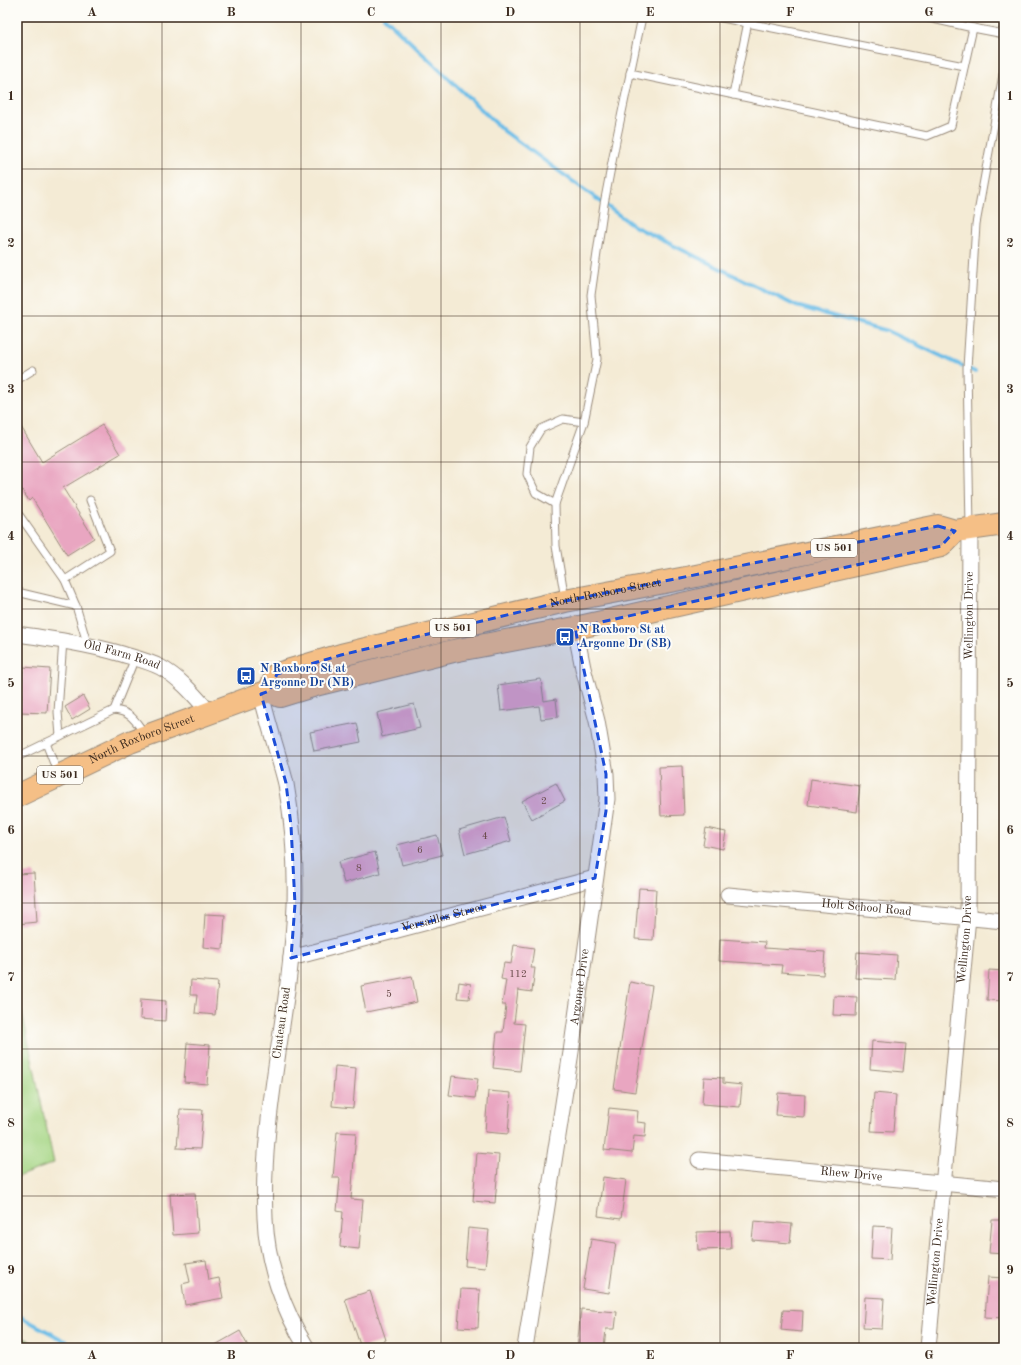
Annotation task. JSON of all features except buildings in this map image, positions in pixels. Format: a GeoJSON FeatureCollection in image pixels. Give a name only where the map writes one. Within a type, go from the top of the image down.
{"type":"FeatureCollection","features":[{"type":"Feature","properties":{"kind":"highway","name":"North Roxboro Street"},"geometry":{"type":"LineString","coordinates":[[265,692],[277,674],[341,655],[565,601],[691,577],[938,526],[963,530],[1004,524]]}},
{"type":"Feature","properties":{"kind":"highway","name":"North Roxboro Street"},"geometry":{"type":"LineString","coordinates":[[18,794],[130,742],[265,692],[280,696],[318,684],[453,651],[576,628],[941,546],[963,530]]}},
{"type":"Feature","properties":{"kind":"highway"},"geometry":{"type":"LineString","coordinates":[[576,628],[582,612],[683,589],[691,577]]}},
{"type":"Feature","properties":{"kind":"highway"},"geometry":{"type":"LineString","coordinates":[[453,651],[475,636],[552,618],[565,601]]}},
{"type":"Feature","properties":{"kind":"street","name":"Wellington Drive"},"geometry":{"type":"LineString","coordinates":[[928,1348],[968,917],[963,530]]}},
{"type":"Feature","properties":{"kind":"street","name":"Argonne Drive"},"geometry":{"type":"LineString","coordinates":[[525,1348],[571,1052],[595,878],[606,812],[606,774],[598,721],[583,668],[576,628]]}},
{"type":"Feature","properties":{"kind":"street","name":"Old Farm Road"},"geometry":{"type":"LineString","coordinates":[[17,634],[64,640],[135,658],[161,668],[192,693],[209,712]]}},
{"type":"Feature","properties":{"kind":"street","name":"Chateau Road"},"geometry":{"type":"LineString","coordinates":[[265,692],[286,783],[294,856],[295,904],[291,958],[274,1079],[266,1152],[265,1218],[271,1257],[281,1297],[307,1348]]}},
{"type":"Feature","properties":{"kind":"street","name":"Versailles Street"},"geometry":{"type":"LineString","coordinates":[[291,958],[595,878]]}},
{"type":"Feature","properties":{"kind":"street","name":"Holt School Road"},"geometry":{"type":"LineString","coordinates":[[728,895],[1004,921]]}},
{"type":"Feature","properties":{"kind":"street","name":"Rhew Drive"},"geometry":{"type":"LineString","coordinates":[[699,1160],[1004,1189]]}},
{"type":"Feature","properties":{"kind":"lane"},"geometry":{"type":"LineString","coordinates":[[565,601],[556,546],[555,504],[584,422],[597,359],[591,295],[604,204],[642,17]]}},
{"type":"Feature","properties":{"kind":"lane"},"geometry":{"type":"LineString","coordinates":[[717,17],[748,20],[964,66]]}},
{"type":"Feature","properties":{"kind":"lane"},"geometry":{"type":"LineString","coordinates":[[924,17],[1004,34]]}},
{"type":"Feature","properties":{"kind":"lane"},"geometry":{"type":"LineString","coordinates":[[733,95],[748,20]]}},
{"type":"Feature","properties":{"kind":"lane"},"geometry":{"type":"LineString","coordinates":[[630,73],[927,136],[951,126],[973,28]]}},
{"type":"Feature","properties":{"kind":"lane"},"geometry":{"type":"LineString","coordinates":[[963,530],[967,368],[976,224],[1004,69]]}},
{"type":"Feature","properties":{"kind":"lane"},"geometry":{"type":"LineString","coordinates":[[17,380],[33,370]]}},
{"type":"Feature","properties":{"kind":"lane"},"geometry":{"type":"LineString","coordinates":[[555,504],[536,493],[527,474],[530,447],[541,429],[563,419],[584,422]]}},
{"type":"Feature","properties":{"kind":"lane"},"geometry":{"type":"LineString","coordinates":[[65,580],[110,551],[90,500]]}},
{"type":"Feature","properties":{"kind":"lane"},"geometry":{"type":"LineString","coordinates":[[17,512],[65,580],[76,606],[88,646]]}},
{"type":"Feature","properties":{"kind":"lane"},"geometry":{"type":"LineString","coordinates":[[17,592],[76,606]]}},
{"type":"Feature","properties":{"kind":"lane"},"geometry":{"type":"LineString","coordinates":[[60,736],[58,712],[64,640]]}},
{"type":"Feature","properties":{"kind":"lane"},"geometry":{"type":"LineString","coordinates":[[114,710],[135,658]]}},
{"type":"Feature","properties":{"kind":"lane"},"geometry":{"type":"LineString","coordinates":[[17,757],[114,710],[126,712],[147,736]]}},
{"type":"Feature","properties":{"kind":"lane"},"geometry":{"type":"LineString","coordinates":[[46,743],[59,776]]}},
{"type":"Feature","properties":{"kind":"highlighted area"},"geometry":{"type":"Polygon","coordinates":[[[938,526],[955,531],[941,546],[575,628],[606,774],[606,811],[595,878],[291,958],[295,904],[291,826],[286,783],[261,694],[269,691],[277,674],[341,655],[565,601],[938,526]]]}},
{"type":"Feature","properties":{"kind":"green space"},"geometry":{"type":"Polygon","coordinates":[[[17,988],[54,1163],[17,1177],[17,988]]]}},
{"type":"Feature","properties":{"kind":"green space"},"geometry":{"type":"Polygon","coordinates":[[[17,1334],[42,1348],[17,1348],[17,1334]]]}},
{"type":"Feature","properties":{"kind":"waterway"},"geometry":{"type":"LineString","coordinates":[[384,17],[504,131],[634,226],[796,306],[888,331],[975,372]]}},
{"type":"Feature","properties":{"kind":"waterway"},"geometry":{"type":"LineString","coordinates":[[999,373],[1004,374]]}},
{"type":"Feature","properties":{"kind":"waterway"},"geometry":{"type":"LineString","coordinates":[[17,1315],[78,1348]]}},
{"type":"Feature","properties":{"kind":"place","name":"N Roxboro St at Argonne Dr (SB)"},"geometry":{"type":"Point","coordinates":[565,637]}},
{"type":"Feature","properties":{"kind":"place","name":"N Roxboro St at Argonne Dr (NB)"},"geometry":{"type":"Point","coordinates":[246,676]}}]}
